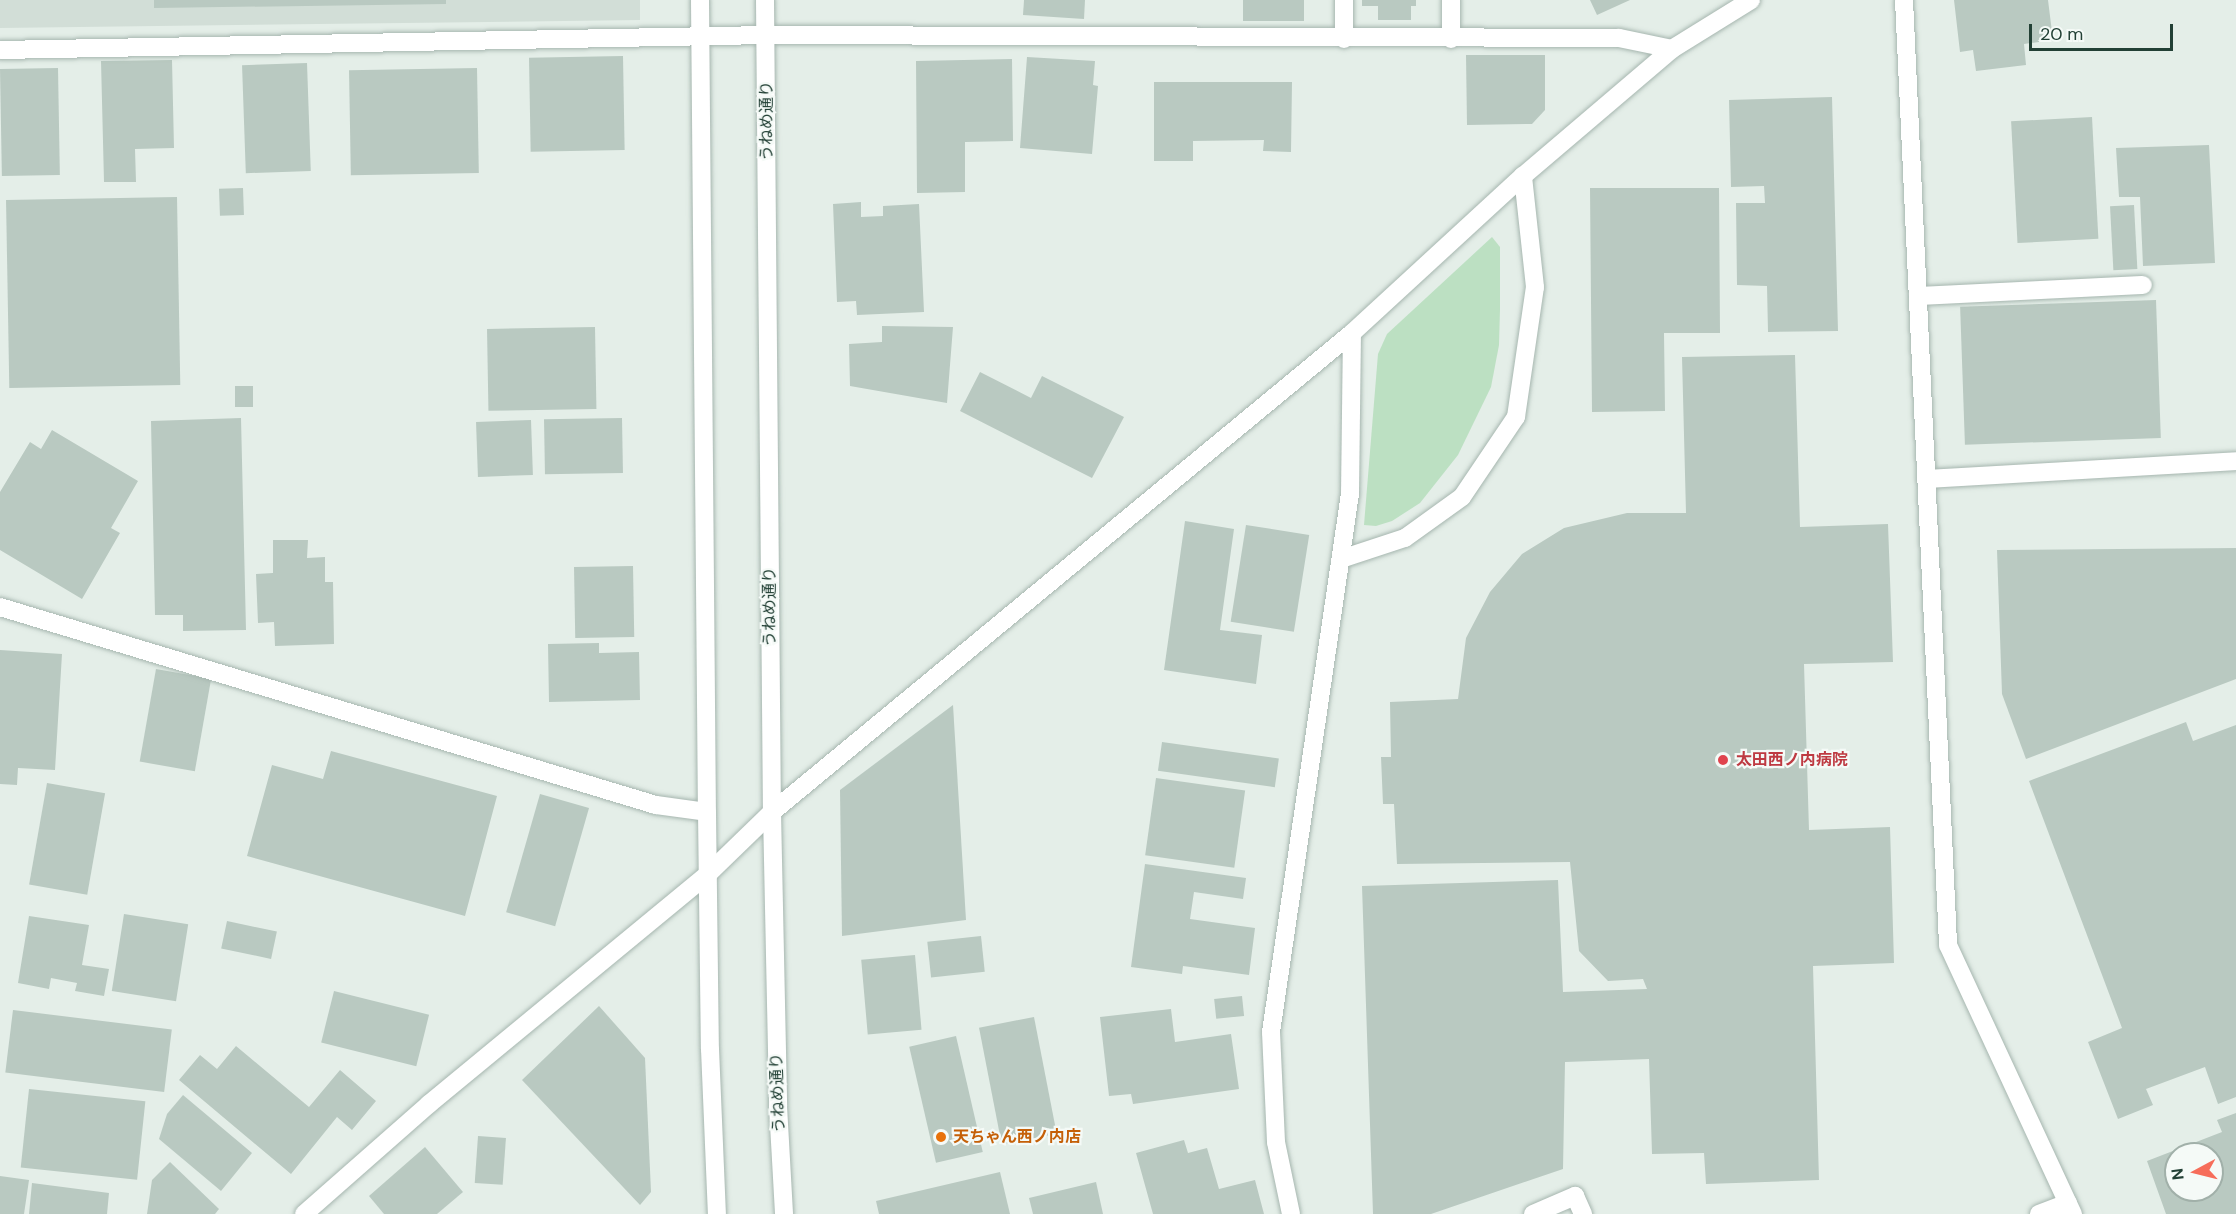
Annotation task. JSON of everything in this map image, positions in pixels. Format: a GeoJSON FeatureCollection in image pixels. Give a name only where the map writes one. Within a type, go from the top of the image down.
{"type":"FeatureCollection","features":[{"type":"Feature","properties":{"kind":"street"},"geometry":{"type":"LineString","coordinates":[[700,0],[706,812],[710,1048],[717,1214]]}},
{"type":"Feature","properties":{"kind":"street","name":"うねめ通り"},"geometry":{"type":"LineString","coordinates":[[765,0],[772,812],[778,1106],[784,1214]]}},
{"type":"Feature","properties":{"kind":"street"},"geometry":{"type":"LineString","coordinates":[[1344,0],[1344,39]]}},
{"type":"Feature","properties":{"kind":"street"},"geometry":{"type":"LineString","coordinates":[[1451,39],[1452,0]]}},
{"type":"Feature","properties":{"kind":"street"},"geometry":{"type":"LineString","coordinates":[[303,1214],[429,1104],[708,874],[772,812],[1352,333],[1524,176],[1672,49],[1751,0]]}},
{"type":"Feature","properties":{"kind":"street"},"geometry":{"type":"LineString","coordinates":[[1905,0],[1948,945],[2071,1209],[2039,1214]]}},
{"type":"Feature","properties":{"kind":"street"},"geometry":{"type":"LineString","coordinates":[[0,50],[766,35],[1344,39],[1619,38],[1672,49]]}},
{"type":"Feature","properties":{"kind":"street"},"geometry":{"type":"LineString","coordinates":[[1341,559],[1405,538],[1462,497],[1516,417],[1535,287],[1524,176]]}},
{"type":"Feature","properties":{"kind":"street"},"geometry":{"type":"LineString","coordinates":[[1918,296],[2144,285]]}},
{"type":"Feature","properties":{"kind":"street"},"geometry":{"type":"LineString","coordinates":[[1292,1214],[1276,1142],[1271,1032],[1350,494],[1352,333]]}},
{"type":"Feature","properties":{"kind":"street"},"geometry":{"type":"LineString","coordinates":[[1927,479],[2236,461]]}},
{"type":"Feature","properties":{"kind":"street"},"geometry":{"type":"LineString","coordinates":[[0,607],[656,805],[706,812]]}},
{"type":"Feature","properties":{"kind":"street"},"geometry":{"type":"LineString","coordinates":[[1533,1214],[1575,1196],[1583,1214]]}},
{"type":"Feature","properties":{"kind":"shaded area"},"geometry":{"type":"Polygon","coordinates":[[[0,0],[640,0],[640,20],[0,28],[0,0]]]}},
{"type":"Feature","properties":{"kind":"green space"},"geometry":{"type":"Polygon","coordinates":[[[1492,237],[1500,247],[1500,309],[1499,345],[1491,387],[1458,455],[1420,503],[1392,521],[1376,526],[1364,525],[1378,354],[1387,334],[1492,237]]]}},
{"type":"Feature","properties":{"kind":"building"},"geometry":{"type":"Polygon","coordinates":[[[154,0],[446,0],[446,4],[154,8],[154,0]]]}},
{"type":"Feature","properties":{"kind":"building"},"geometry":{"type":"Polygon","coordinates":[[[1024,0],[1085,0],[1084,19],[1023,15],[1024,0]]]}},
{"type":"Feature","properties":{"kind":"building"},"geometry":{"type":"Polygon","coordinates":[[[1243,0],[1304,0],[1304,21],[1243,21],[1243,0]]]}},
{"type":"Feature","properties":{"kind":"building"},"geometry":{"type":"Polygon","coordinates":[[[1362,0],[1416,0],[1416,6],[1411,6],[1411,20],[1378,20],[1378,6],[1362,6],[1362,0]]]}},
{"type":"Feature","properties":{"kind":"building"},"geometry":{"type":"Polygon","coordinates":[[[1590,0],[1630,0],[1597,15],[1590,0]]]}},
{"type":"Feature","properties":{"kind":"building"},"geometry":{"type":"Polygon","coordinates":[[[1954,0],[2048,0],[2053,40],[2024,44],[2026,65],[1976,71],[1973,50],[1960,52],[1954,0]]]}},
{"type":"Feature","properties":{"kind":"building"},"geometry":{"type":"Polygon","coordinates":[[[1466,55],[1545,55],[1545,110],[1532,124],[1467,125],[1466,55]]]}},
{"type":"Feature","properties":{"kind":"building"},"geometry":{"type":"Polygon","coordinates":[[[623,56],[625,150],[531,152],[529,58],[623,56]]]}},
{"type":"Feature","properties":{"kind":"building"},"geometry":{"type":"Polygon","coordinates":[[[1027,57],[1095,61],[1093,85],[1098,86],[1092,154],[1020,148],[1027,57]]]}},
{"type":"Feature","properties":{"kind":"building"},"geometry":{"type":"Polygon","coordinates":[[[1012,59],[1013,141],[965,142],[965,192],[917,193],[916,61],[1012,59]]]}},
{"type":"Feature","properties":{"kind":"building"},"geometry":{"type":"Polygon","coordinates":[[[172,60],[174,148],[135,149],[136,182],[104,182],[101,61],[172,60]]]}},
{"type":"Feature","properties":{"kind":"building"},"geometry":{"type":"Polygon","coordinates":[[[307,63],[311,171],[246,173],[242,65],[307,63]]]}},
{"type":"Feature","properties":{"kind":"building"},"geometry":{"type":"Polygon","coordinates":[[[58,68],[60,175],[2,176],[0,69],[58,68]]]}},
{"type":"Feature","properties":{"kind":"building"},"geometry":{"type":"Polygon","coordinates":[[[477,68],[479,173],[351,175],[349,70],[477,68]]]}},
{"type":"Feature","properties":{"kind":"building"},"geometry":{"type":"Polygon","coordinates":[[[1154,82],[1292,82],[1291,152],[1263,151],[1264,140],[1193,141],[1193,161],[1154,161],[1154,82]]]}},
{"type":"Feature","properties":{"kind":"building"},"geometry":{"type":"Polygon","coordinates":[[[1832,97],[1838,331],[1768,332],[1767,286],[1737,285],[1736,203],[1765,203],[1764,186],[1731,187],[1729,100],[1832,97]]]}},
{"type":"Feature","properties":{"kind":"building"},"geometry":{"type":"Polygon","coordinates":[[[2092,117],[2098,239],[2017,243],[2011,121],[2092,117]]]}},
{"type":"Feature","properties":{"kind":"building"},"geometry":{"type":"Polygon","coordinates":[[[2209,145],[2215,263],[2143,266],[2140,197],[2119,197],[2116,148],[2209,145]]]}},
{"type":"Feature","properties":{"kind":"building"},"geometry":{"type":"Polygon","coordinates":[[[243,188],[244,215],[220,216],[219,189],[243,188]]]}},
{"type":"Feature","properties":{"kind":"building"},"geometry":{"type":"Polygon","coordinates":[[[1590,188],[1719,188],[1720,333],[1664,333],[1665,411],[1592,412],[1590,188]]]}},
{"type":"Feature","properties":{"kind":"building"},"geometry":{"type":"Polygon","coordinates":[[[177,197],[180,385],[9,388],[6,200],[177,197]]]}},
{"type":"Feature","properties":{"kind":"building"},"geometry":{"type":"Polygon","coordinates":[[[861,202],[861,217],[883,216],[883,206],[919,204],[924,312],[857,315],[856,301],[837,302],[833,204],[861,202]]]}},
{"type":"Feature","properties":{"kind":"building"},"geometry":{"type":"Polygon","coordinates":[[[2134,205],[2137,269],[2113,270],[2110,206],[2134,205]]]}},
{"type":"Feature","properties":{"kind":"building"},"geometry":{"type":"Polygon","coordinates":[[[2156,300],[2161,438],[1965,445],[1960,307],[2156,300]]]}},
{"type":"Feature","properties":{"kind":"building"},"geometry":{"type":"Polygon","coordinates":[[[882,326],[953,327],[947,403],[850,386],[849,344],[882,342],[882,326]]]}},
{"type":"Feature","properties":{"kind":"building"},"geometry":{"type":"Polygon","coordinates":[[[595,327],[596,409],[488,411],[487,329],[595,327]]]}},
{"type":"Feature","properties":{"kind":"building"},"geometry":{"type":"Polygon","coordinates":[[[1795,355],[1800,527],[1888,524],[1893,662],[1804,664],[1809,830],[1890,827],[1894,963],[1813,966],[1819,1180],[1706,1184],[1704,1153],[1652,1154],[1649,1059],[1565,1062],[1563,1169],[1431,1214],[1373,1214],[1362,886],[1558,880],[1563,992],[1647,989],[1643,979],[1608,981],[1579,951],[1570,862],[1397,864],[1394,804],[1383,804],[1381,757],[1391,757],[1390,702],[1458,699],[1466,638],[1490,592],[1522,554],[1564,528],[1627,513],[1686,513],[1682,357],[1795,355]]]}},
{"type":"Feature","properties":{"kind":"building"},"geometry":{"type":"Polygon","coordinates":[[[980,372],[1031,398],[1042,376],[1124,417],[1092,478],[960,411],[980,372]]]}},
{"type":"Feature","properties":{"kind":"building"},"geometry":{"type":"Polygon","coordinates":[[[235,386],[253,386],[253,407],[235,407],[235,386]]]}},
{"type":"Feature","properties":{"kind":"building"},"geometry":{"type":"Polygon","coordinates":[[[241,418],[246,630],[183,631],[183,615],[155,615],[151,421],[241,418]]]}},
{"type":"Feature","properties":{"kind":"building"},"geometry":{"type":"Polygon","coordinates":[[[622,418],[623,473],[545,474],[544,419],[622,418]]]}},
{"type":"Feature","properties":{"kind":"building"},"geometry":{"type":"Polygon","coordinates":[[[531,420],[533,475],[478,477],[476,422],[531,420]]]}},
{"type":"Feature","properties":{"kind":"building"},"geometry":{"type":"Polygon","coordinates":[[[52,430],[138,481],[111,528],[120,533],[82,599],[0,550],[0,492],[30,442],[41,449],[52,430]]]}},
{"type":"Feature","properties":{"kind":"building"},"geometry":{"type":"Polygon","coordinates":[[[1185,521],[1234,529],[1220,630],[1262,635],[1256,684],[1164,670],[1185,521]]]}},
{"type":"Feature","properties":{"kind":"building"},"geometry":{"type":"Polygon","coordinates":[[[1246,525],[1309,535],[1294,632],[1231,622],[1246,525]]]}},
{"type":"Feature","properties":{"kind":"building"},"geometry":{"type":"Polygon","coordinates":[[[273,540],[308,540],[307,558],[325,557],[325,582],[333,582],[334,644],[275,646],[274,622],[258,623],[256,574],[273,573],[273,540]]]}},
{"type":"Feature","properties":{"kind":"building"},"geometry":{"type":"Polygon","coordinates":[[[2236,548],[2236,679],[2026,759],[2002,694],[1997,550],[2236,548]]]}},
{"type":"Feature","properties":{"kind":"building"},"geometry":{"type":"Polygon","coordinates":[[[633,566],[634,637],[575,638],[574,567],[633,566]]]}},
{"type":"Feature","properties":{"kind":"building"},"geometry":{"type":"Polygon","coordinates":[[[599,643],[599,653],[639,652],[640,700],[549,702],[548,644],[599,643]]]}},
{"type":"Feature","properties":{"kind":"building"},"geometry":{"type":"Polygon","coordinates":[[[0,650],[62,654],[55,770],[18,768],[17,785],[0,784],[0,650]]]}},
{"type":"Feature","properties":{"kind":"building"},"geometry":{"type":"Polygon","coordinates":[[[156,669],[211,679],[195,771],[140,762],[156,669]]]}},
{"type":"Feature","properties":{"kind":"building"},"geometry":{"type":"Polygon","coordinates":[[[953,705],[966,920],[842,936],[840,790],[953,705]]]}},
{"type":"Feature","properties":{"kind":"building"},"geometry":{"type":"Polygon","coordinates":[[[2186,722],[2193,741],[2236,725],[2236,1097],[2218,1104],[2205,1067],[2146,1089],[2153,1105],[2118,1119],[2088,1042],[2122,1028],[2029,781],[2186,722]]]}},
{"type":"Feature","properties":{"kind":"building"},"geometry":{"type":"Polygon","coordinates":[[[1162,742],[1279,758],[1275,787],[1158,771],[1162,742]]]}},
{"type":"Feature","properties":{"kind":"building"},"geometry":{"type":"Polygon","coordinates":[[[331,751],[497,796],[465,916],[247,856],[272,765],[323,779],[331,751]]]}},
{"type":"Feature","properties":{"kind":"building"},"geometry":{"type":"Polygon","coordinates":[[[1156,778],[1245,791],[1234,868],[1145,855],[1156,778]]]}},
{"type":"Feature","properties":{"kind":"building"},"geometry":{"type":"Polygon","coordinates":[[[47,783],[105,793],[87,895],[29,884],[47,783]]]}},
{"type":"Feature","properties":{"kind":"building"},"geometry":{"type":"Polygon","coordinates":[[[540,794],[589,808],[555,926],[506,912],[540,794]]]}},
{"type":"Feature","properties":{"kind":"building"},"geometry":{"type":"Polygon","coordinates":[[[1145,864],[1246,878],[1243,899],[1194,892],[1190,919],[1255,928],[1249,975],[1183,966],[1182,974],[1131,967],[1145,864]]]}},
{"type":"Feature","properties":{"kind":"building"},"geometry":{"type":"Polygon","coordinates":[[[124,914],[188,924],[176,1001],[112,991],[124,914]]]}},
{"type":"Feature","properties":{"kind":"building"},"geometry":{"type":"Polygon","coordinates":[[[29,916],[89,925],[82,965],[109,969],[104,996],[75,991],[77,983],[51,978],[49,989],[18,983],[29,916]]]}},
{"type":"Feature","properties":{"kind":"building"},"geometry":{"type":"Polygon","coordinates":[[[227,921],[277,932],[271,959],[221,948],[227,921]]]}},
{"type":"Feature","properties":{"kind":"building"},"geometry":{"type":"Polygon","coordinates":[[[981,936],[985,972],[931,977],[927,942],[981,936]]]}},
{"type":"Feature","properties":{"kind":"building"},"geometry":{"type":"Polygon","coordinates":[[[915,955],[922,1030],[868,1034],[861,960],[915,955]]]}},
{"type":"Feature","properties":{"kind":"building"},"geometry":{"type":"Polygon","coordinates":[[[334,991],[429,1015],[416,1066],[321,1042],[334,991]]]}},
{"type":"Feature","properties":{"kind":"building"},"geometry":{"type":"Polygon","coordinates":[[[1242,996],[1244,1016],[1216,1019],[1214,999],[1242,996]]]}},
{"type":"Feature","properties":{"kind":"building"},"geometry":{"type":"Polygon","coordinates":[[[599,1006],[645,1058],[651,1192],[640,1205],[522,1080],[599,1006]]]}},
{"type":"Feature","properties":{"kind":"building"},"geometry":{"type":"Polygon","coordinates":[[[1171,1009],[1175,1042],[1231,1034],[1239,1089],[1133,1104],[1131,1094],[1109,1096],[1100,1017],[1171,1009]]]}},
{"type":"Feature","properties":{"kind":"building"},"geometry":{"type":"Polygon","coordinates":[[[13,1010],[172,1029],[164,1092],[5,1073],[13,1010]]]}},
{"type":"Feature","properties":{"kind":"building"},"geometry":{"type":"Polygon","coordinates":[[[1034,1017],[1057,1134],[1002,1144],[979,1028],[1034,1017]]]}},
{"type":"Feature","properties":{"kind":"building"},"geometry":{"type":"Polygon","coordinates":[[[956,1036],[983,1152],[936,1163],[909,1047],[956,1036]]]}},
{"type":"Feature","properties":{"kind":"building"},"geometry":{"type":"Polygon","coordinates":[[[236,1046],[309,1107],[340,1070],[376,1101],[352,1130],[337,1117],[291,1174],[179,1080],[200,1055],[217,1069],[236,1046]]]}},
{"type":"Feature","properties":{"kind":"building"},"geometry":{"type":"Polygon","coordinates":[[[29,1089],[145,1101],[137,1180],[21,1168],[29,1089]]]}},
{"type":"Feature","properties":{"kind":"building"},"geometry":{"type":"Polygon","coordinates":[[[183,1095],[252,1153],[221,1191],[159,1139],[167,1114],[183,1095]]]}},
{"type":"Feature","properties":{"kind":"building"},"geometry":{"type":"Polygon","coordinates":[[[2236,1113],[2236,1214],[2166,1214],[2147,1161],[2164,1154],[2164,1202],[2224,1202],[2224,1142],[2196,1142],[2222,1132],[2217,1120],[2236,1113]]]}},
{"type":"Feature","properties":{"kind":"building"},"geometry":{"type":"Polygon","coordinates":[[[478,1136],[506,1138],[503,1185],[475,1183],[478,1136]]]}},
{"type":"Feature","properties":{"kind":"building"},"geometry":{"type":"Polygon","coordinates":[[[1184,1140],[1188,1153],[1207,1148],[1219,1189],[1255,1180],[1264,1214],[1153,1214],[1136,1153],[1184,1140]]]}},
{"type":"Feature","properties":{"kind":"building"},"geometry":{"type":"Polygon","coordinates":[[[425,1147],[463,1192],[437,1214],[384,1214],[369,1196],[425,1147]]]}},
{"type":"Feature","properties":{"kind":"building"},"geometry":{"type":"Polygon","coordinates":[[[170,1162],[219,1209],[215,1214],[147,1214],[152,1180],[170,1162]]]}},
{"type":"Feature","properties":{"kind":"building"},"geometry":{"type":"Polygon","coordinates":[[[1000,1172],[1010,1214],[879,1214],[876,1201],[1000,1172]]]}},
{"type":"Feature","properties":{"kind":"building"},"geometry":{"type":"Polygon","coordinates":[[[0,1176],[29,1180],[24,1214],[0,1214],[0,1176]]]}},
{"type":"Feature","properties":{"kind":"building"},"geometry":{"type":"Polygon","coordinates":[[[1096,1182],[1103,1214],[1033,1214],[1029,1198],[1096,1182]]]}},
{"type":"Feature","properties":{"kind":"building"},"geometry":{"type":"Polygon","coordinates":[[[32,1183],[109,1193],[107,1214],[29,1214],[32,1183]]]}},
{"type":"Feature","properties":{"kind":"place","name":"太田西ノ内病院"},"geometry":{"type":"Point","coordinates":[1723,760]}},
{"type":"Feature","properties":{"kind":"place","name":"天ちゃん西ノ内店"},"geometry":{"type":"Point","coordinates":[941,1137]}}]}
